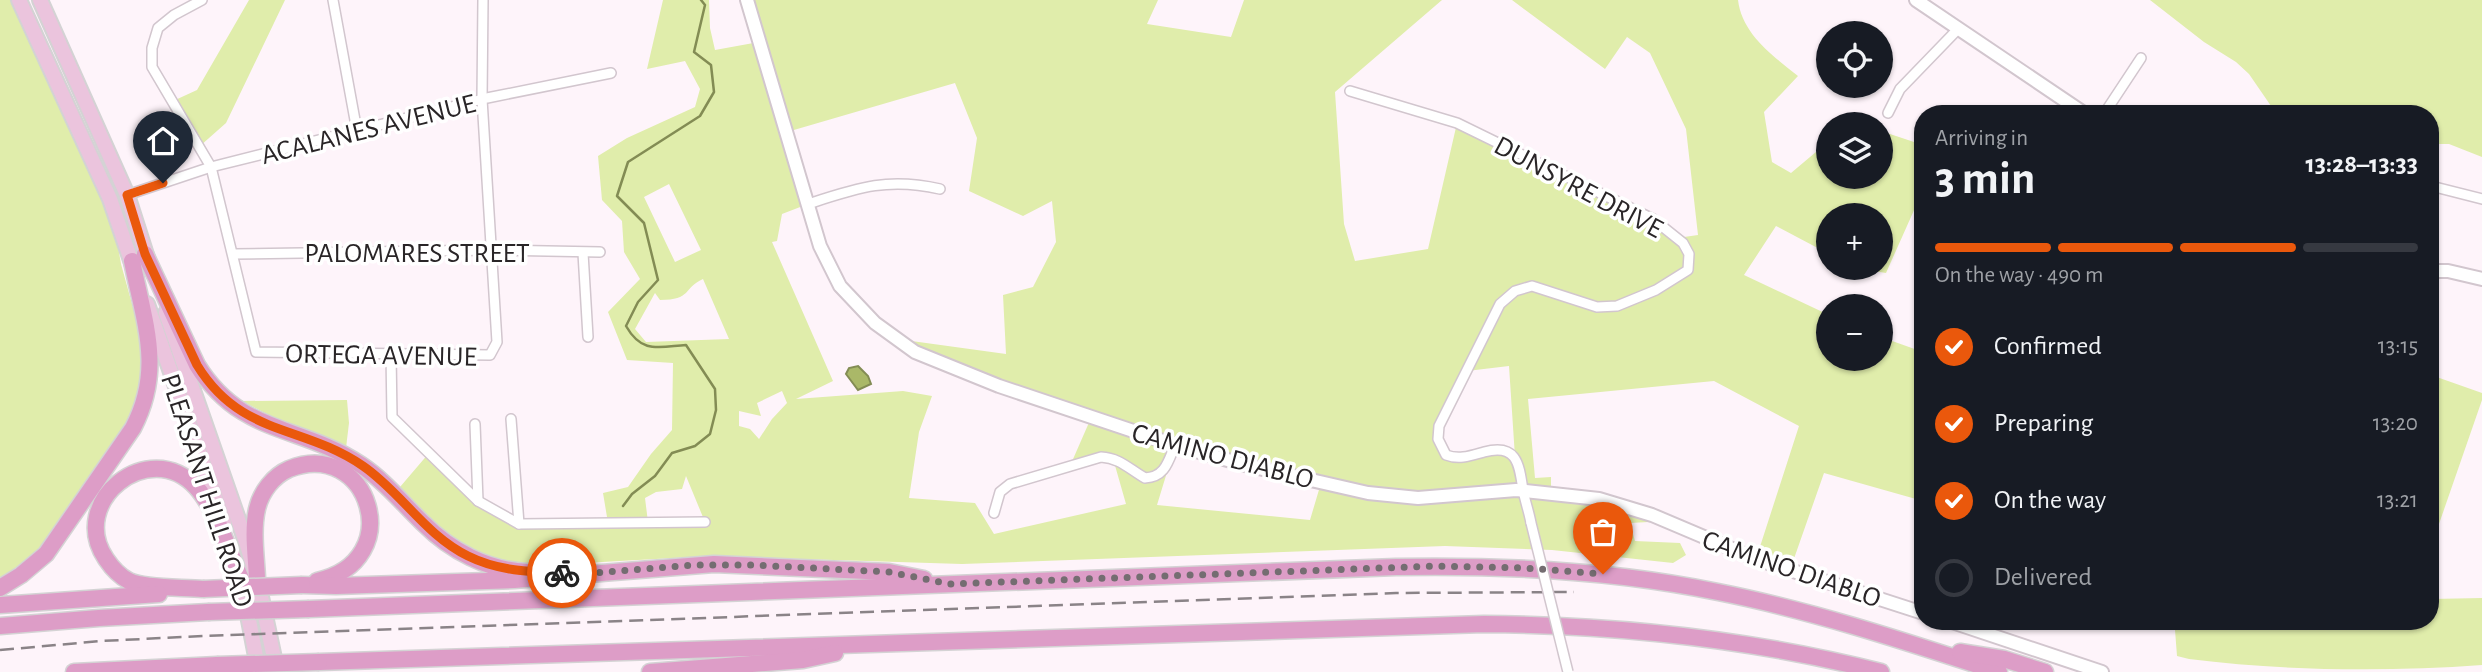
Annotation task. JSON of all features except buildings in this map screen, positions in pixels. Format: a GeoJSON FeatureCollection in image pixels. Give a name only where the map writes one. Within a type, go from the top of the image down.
{"type":"FeatureCollection","features":[{"type":"Feature","properties":{"kind":"highway"},"geometry":{"type":"LineString","coordinates":[[138,257],[197,365],[216,391],[235,409],[345,455],[360,464],[439,537],[468,556],[518,571],[582,574]]}},
{"type":"Feature","properties":{"kind":"highway"},"geometry":{"type":"LineString","coordinates":[[0,589],[28,570],[52,546],[141,413],[149,385],[150,356],[138,257]]}},
{"type":"Feature","properties":{"kind":"highway"},"geometry":{"type":"LineString","coordinates":[[249,579],[257,509],[270,482],[283,471],[298,466],[328,466],[343,472],[365,495],[372,523],[370,537],[364,551],[341,573],[302,584]]}},
{"type":"Feature","properties":{"kind":"highway"},"geometry":{"type":"LineString","coordinates":[[203,589],[131,582],[110,565],[97,542],[97,515],[103,500],[123,478],[153,468],[170,470],[184,477],[196,487],[212,512],[249,579]]}},
{"type":"Feature","properties":{"kind":"highway"},"geometry":{"type":"LineString","coordinates":[[0,604],[302,584],[336,586],[514,580],[694,565],[753,565],[889,572],[950,584]]}},
{"type":"Feature","properties":{"kind":"highway"},"geometry":{"type":"LineString","coordinates":[[0,626],[208,612],[1426,566],[1565,570],[1652,580],[1719,592],[1795,610],[1999,672]]}},
{"type":"Feature","properties":{"kind":"highway"},"geometry":{"type":"LineString","coordinates":[[74,672],[1433,624],[1523,624],[1679,635],[1794,653],[1881,672]]}},
{"type":"Feature","properties":{"kind":"highway"},"geometry":{"type":"LineString","coordinates":[[650,672],[803,660],[874,644]]}},
{"type":"Feature","properties":{"kind":"highway"},"geometry":{"type":"LineString","coordinates":[[1926,649],[1981,654],[2045,672]]}},
{"type":"Feature","properties":{"kind":"main road","name":"PLEASANT HILL ROAD"},"geometry":{"type":"LineString","coordinates":[[19,0],[138,257]]}},
{"type":"Feature","properties":{"kind":"main road","name":"PLEASANT HILL ROAD"},"geometry":{"type":"LineString","coordinates":[[40,0],[127,195],[138,257],[221,515],[249,579],[276,672]]}},
{"type":"Feature","properties":{"kind":"main road","name":"PLEASANT HILL ROAD"},"geometry":{"type":"LineString","coordinates":[[249,579],[259,672]]}},
{"type":"Feature","properties":{"kind":"street"},"geometry":{"type":"LineString","coordinates":[[202,0],[174,15],[158,28],[152,48],[152,67],[211,167],[234,254]]}},
{"type":"Feature","properties":{"kind":"street"},"geometry":{"type":"LineString","coordinates":[[333,0],[357,131]]}},
{"type":"Feature","properties":{"kind":"street"},"geometry":{"type":"LineString","coordinates":[[483,0],[482,99],[493,250]]}},
{"type":"Feature","properties":{"kind":"street","name":"CAMINO DIABLO"},"geometry":{"type":"LineString","coordinates":[[747,0],[820,247],[840,286],[875,323],[915,352],[999,386],[1175,445],[1245,465],[1368,493],[1418,498],[1523,490],[1599,499],[1637,509],[1756,559],[1914,610]]}},
{"type":"Feature","properties":{"kind":"street"},"geometry":{"type":"LineString","coordinates":[[1916,0],[1930,4],[1958,29],[2072,105]]}},
{"type":"Feature","properties":{"kind":"street"},"geometry":{"type":"LineString","coordinates":[[1888,112],[1900,89],[1958,29]]}},
{"type":"Feature","properties":{"kind":"street"},"geometry":{"type":"LineString","coordinates":[[2110,105],[2141,58]]}},
{"type":"Feature","properties":{"kind":"street","name":"ACALANES AVENUE"},"geometry":{"type":"LineString","coordinates":[[127,195],[211,167],[482,99],[611,73]]}},
{"type":"Feature","properties":{"kind":"street","name":"DUNSYRE DRIVE"},"geometry":{"type":"LineString","coordinates":[[1350,90],[1468,129],[1653,219],[1683,243],[1689,254],[1688,270],[1656,290],[1617,306],[1597,307],[1532,286],[1515,291],[1500,304],[1439,426],[1438,439],[1446,455],[1456,458],[1496,449],[1510,452],[1516,458],[1521,472],[1523,490]]}},
{"type":"Feature","properties":{"kind":"street"},"geometry":{"type":"LineString","coordinates":[[808,204],[855,188],[879,184],[909,183],[940,188]]}},
{"type":"Feature","properties":{"kind":"street"},"geometry":{"type":"LineString","coordinates":[[2439,188],[2482,199]]}},
{"type":"Feature","properties":{"kind":"street","name":"PALOMARES STREET"},"geometry":{"type":"LineString","coordinates":[[234,254],[493,250],[600,252]]}},
{"type":"Feature","properties":{"kind":"street","name":"ORTEGA AVENUE"},"geometry":{"type":"LineString","coordinates":[[234,254],[256,352],[490,355],[497,342],[493,250]]}},
{"type":"Feature","properties":{"kind":"street"},"geometry":{"type":"LineString","coordinates":[[583,253],[587,337]]}},
{"type":"Feature","properties":{"kind":"street"},"geometry":{"type":"LineString","coordinates":[[2439,271],[2482,279]]}},
{"type":"Feature","properties":{"kind":"street"},"geometry":{"type":"LineString","coordinates":[[391,354],[392,417],[478,501],[519,524],[705,522]]}},
{"type":"Feature","properties":{"kind":"street"},"geometry":{"type":"LineString","coordinates":[[511,418],[519,524]]}},
{"type":"Feature","properties":{"kind":"street"},"geometry":{"type":"LineString","coordinates":[[475,424],[478,501]]}},
{"type":"Feature","properties":{"kind":"street"},"geometry":{"type":"LineString","coordinates":[[994,513],[1000,492],[1010,484],[1101,457],[1123,462],[1145,478],[1154,477],[1163,472],[1175,445]]}},
{"type":"Feature","properties":{"kind":"street"},"geometry":{"type":"LineString","coordinates":[[1523,490],[1568,672]]}},
{"type":"Feature","properties":{"kind":"street"},"geometry":{"type":"LineString","coordinates":[[1976,630],[2102,672]]}},
{"type":"Feature","properties":{"kind":"shaded area"},"geometry":{"type":"Polygon","coordinates":[[[0,0],[19,0],[110,199],[121,264],[140,333],[143,383],[132,415],[52,535],[31,557],[0,579],[0,0]]]}},
{"type":"Feature","properties":{"kind":"shaded area"},"geometry":{"type":"Polygon","coordinates":[[[249,0],[285,0],[226,123],[200,146],[173,101],[197,90],[249,0]]]}},
{"type":"Feature","properties":{"kind":"shaded area"},"geometry":{"type":"Polygon","coordinates":[[[663,0],[709,0],[710,28],[715,50],[759,42],[747,0],[1158,0],[1147,24],[1231,37],[1244,0],[1442,0],[1335,92],[1344,224],[1355,261],[1428,249],[1457,123],[1653,219],[1677,238],[1698,235],[1686,129],[1650,53],[1627,37],[1605,69],[1512,0],[1738,0],[1752,34],[1798,76],[1764,112],[1772,162],[1791,173],[1816,152],[1816,189],[1893,189],[1893,135],[1914,142],[1914,210],[1893,257],[1893,203],[1816,203],[1816,247],[1776,226],[1744,275],[1816,309],[1816,371],[1893,371],[1893,341],[1914,349],[1914,498],[1824,473],[1790,570],[1756,559],[1799,426],[1714,381],[1528,399],[1535,478],[1551,477],[1551,494],[1667,521],[1630,523],[1635,541],[1680,543],[1686,555],[1673,563],[1552,550],[1445,546],[962,564],[709,556],[531,566],[499,562],[455,541],[425,515],[400,487],[429,453],[478,501],[519,524],[608,523],[603,493],[628,487],[672,430],[673,363],[627,360],[608,312],[640,279],[624,252],[622,221],[602,200],[598,156],[627,138],[695,107],[700,89],[685,61],[647,69],[663,0]],[[955,83],[787,132],[808,204],[782,214],[777,241],[772,242],[833,381],[796,399],[903,391],[932,396],[919,432],[909,498],[975,503],[994,534],[1126,504],[1114,462],[1101,457],[1070,466],[1091,418],[897,339],[1006,354],[1003,295],[1033,287],[1056,242],[1052,201],[1023,216],[969,191],[977,138],[955,83]],[[669,184],[644,197],[675,262],[701,250],[669,184]],[[703,279],[677,298],[660,300],[655,293],[635,329],[646,342],[729,339],[703,279]],[[1509,366],[1467,371],[1439,426],[1446,455],[1510,452],[1515,457],[1509,366]],[[782,391],[757,403],[761,416],[739,411],[739,426],[750,429],[759,439],[787,403],[782,391]],[[1175,446],[1157,505],[1310,520],[1321,483],[1175,446]],[[686,476],[682,489],[656,492],[645,498],[648,522],[705,522],[686,476]]]}},
{"type":"Feature","properties":{"kind":"shaded area"},"geometry":{"type":"Polygon","coordinates":[[[2150,0],[2482,0],[2482,157],[2449,144],[2439,144],[2439,105],[2270,105],[2249,74],[2236,62],[2204,42],[2150,0]]]}},
{"type":"Feature","properties":{"kind":"shaded area"},"geometry":{"type":"Polygon","coordinates":[[[858,366],[868,376],[871,384],[858,390],[846,374],[849,368],[858,366]]]}},
{"type":"Feature","properties":{"kind":"shaded area"},"geometry":{"type":"Polygon","coordinates":[[[2439,378],[2482,393],[2482,400],[2439,524],[2439,378]]]}},
{"type":"Feature","properties":{"kind":"shaded area"},"geometry":{"type":"Polygon","coordinates":[[[347,400],[349,423],[346,448],[242,401],[347,400]]]}},
{"type":"Feature","properties":{"kind":"shaded area"},"geometry":{"type":"Polygon","coordinates":[[[2482,598],[2482,665],[2335,669],[2262,666],[2177,656],[2175,630],[2439,630],[2439,599],[2482,598]]]}},
{"type":"Feature","properties":{"kind":"waterway"},"geometry":{"type":"LineString","coordinates":[[623,506],[632,494],[655,476],[672,453],[695,446],[710,434],[716,410],[715,389],[686,345],[645,345],[638,341],[626,326],[638,302],[658,280],[644,223],[617,196],[628,162],[700,116],[714,92],[711,65],[694,52],[705,5],[701,0]]}},
{"type":"Feature","properties":{"kind":"railway"},"geometry":{"type":"LineString","coordinates":[[0,650],[204,636],[1396,593],[1574,592]]}},
{"type":"Feature","properties":{"kind":"way so far"},"geometry":{"type":"LineString","coordinates":[[562,573],[582,574],[714,564],[753,565],[889,572],[950,584],[1436,566],[1525,568],[1603,574]]}},
{"type":"Feature","properties":{"kind":"route"},"geometry":{"type":"LineString","coordinates":[[163,183],[127,195],[145,254],[197,365],[205,379],[225,401],[248,416],[345,455],[360,464],[388,487],[439,537],[468,556],[501,568],[562,573]]}}]}
